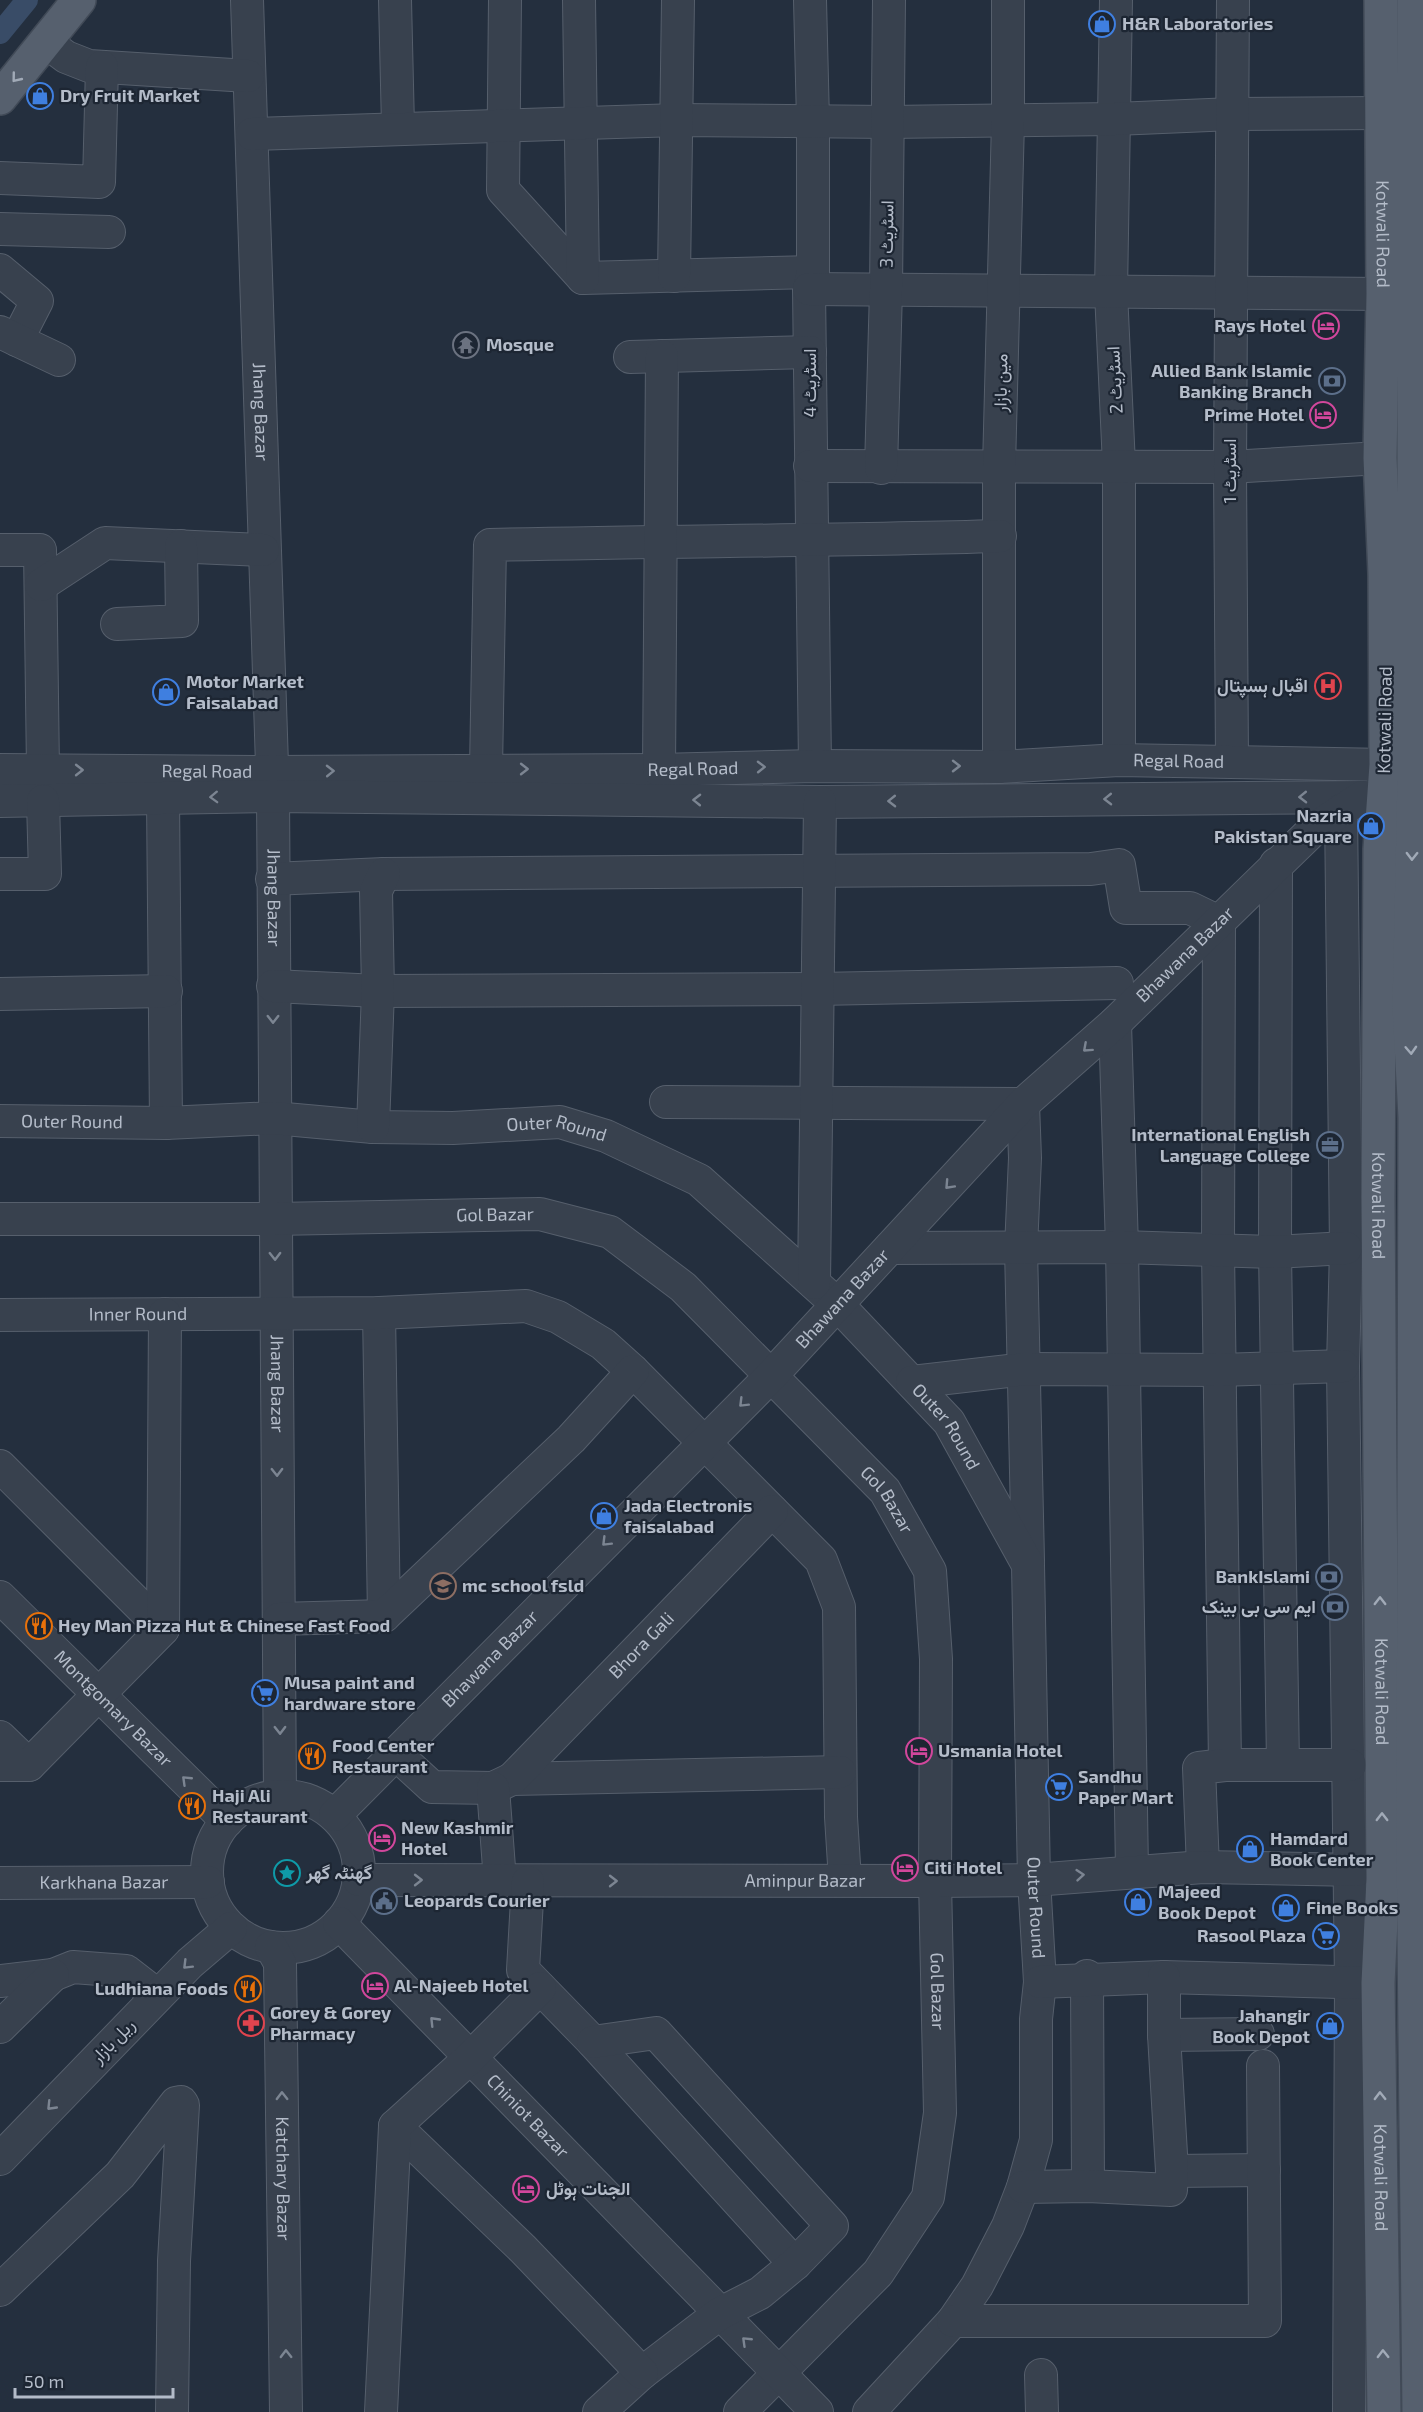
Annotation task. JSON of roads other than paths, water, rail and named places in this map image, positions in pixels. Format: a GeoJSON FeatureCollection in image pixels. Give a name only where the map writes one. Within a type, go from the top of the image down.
{"type":"FeatureCollection","features":[{"type":"Feature","properties":{"kind":"main road"},"geometry":{"type":"LineString","coordinates":[[0,98],[79,0]]}},
{"type":"Feature","properties":{"kind":"main road","name":"Kotwali Road"},"geometry":{"type":"LineString","coordinates":[[1381,0],[1383,294],[1380,458],[1385,574],[1385,790],[1416,998],[1419,1117],[1420,1715],[1418,1841],[1421,1946],[1419,2412]]}},
{"type":"Feature","properties":{"kind":"main road","name":"Kotwali Road"},"geometry":{"type":"LineString","coordinates":[[1384,2412],[1365,1983],[1378,1175],[1380,849],[1385,790],[1414,0]]}},
{"type":"Feature","properties":{"kind":"main road"},"geometry":{"type":"LineString","coordinates":[[1368,1867],[1418,1841]]}},
{"type":"Feature","properties":{"kind":"main road"},"geometry":{"type":"LineString","coordinates":[[1368,1867],[1419,1880]]}},
{"type":"Feature","properties":{"kind":"street","name":"Jhang Bazar"},"geometry":{"type":"LineString","coordinates":[[247,0],[272,784],[280,1796]]}},
{"type":"Feature","properties":{"kind":"street"},"geometry":{"type":"LineString","coordinates":[[395,0],[398,128]]}},
{"type":"Feature","properties":{"kind":"street"},"geometry":{"type":"LineString","coordinates":[[505,0],[503,190],[583,278],[674,276],[811,280],[886,290],[1383,294]]}},
{"type":"Feature","properties":{"kind":"street"},"geometry":{"type":"LineString","coordinates":[[579,0],[583,278]]}},
{"type":"Feature","properties":{"kind":"street"},"geometry":{"type":"LineString","coordinates":[[674,276],[678,0]]}},
{"type":"Feature","properties":{"kind":"street","name":"اسٹریٹ 4"},"geometry":{"type":"LineString","coordinates":[[810,0],[813,121],[810,466],[815,766]]}},
{"type":"Feature","properties":{"kind":"street","name":"اسٹریٹ 3"},"geometry":{"type":"LineString","coordinates":[[880,468],[886,290],[889,0]]}},
{"type":"Feature","properties":{"kind":"street","name":"مین بازار"},"geometry":{"type":"LineString","coordinates":[[999,767],[999,467],[1008,121],[1008,0]]}},
{"type":"Feature","properties":{"kind":"street","name":"اسٹریٹ 2"},"geometry":{"type":"LineString","coordinates":[[1116,0],[1111,292],[1119,465],[1119,760]]}},
{"type":"Feature","properties":{"kind":"street","name":"اسٹریٹ 1"},"geometry":{"type":"LineString","coordinates":[[1232,761],[1230,467],[1233,0]]}},
{"type":"Feature","properties":{"kind":"street"},"geometry":{"type":"LineString","coordinates":[[46,42],[66,57],[89,66],[248,76]]}},
{"type":"Feature","properties":{"kind":"street"},"geometry":{"type":"LineString","coordinates":[[0,178],[99,182],[102,67]]}},
{"type":"Feature","properties":{"kind":"street"},"geometry":{"type":"LineString","coordinates":[[252,134],[678,120],[1008,121],[1233,114],[1382,113]]}},
{"type":"Feature","properties":{"kind":"street"},"geometry":{"type":"LineString","coordinates":[[0,229],[108,232]]}},
{"type":"Feature","properties":{"kind":"street"},"geometry":{"type":"LineString","coordinates":[[0,270],[37,301],[8,336],[59,360]]}},
{"type":"Feature","properties":{"kind":"street"},"geometry":{"type":"LineString","coordinates":[[630,357],[810,352]]}},
{"type":"Feature","properties":{"kind":"street"},"geometry":{"type":"LineString","coordinates":[[659,770],[662,356]]}},
{"type":"Feature","properties":{"kind":"street"},"geometry":{"type":"LineString","coordinates":[[810,466],[880,468],[1119,465],[1230,467],[1380,458]]}},
{"type":"Feature","properties":{"kind":"street"},"geometry":{"type":"LineString","coordinates":[[486,769],[490,545],[662,541],[812,542],[1000,536]]}},
{"type":"Feature","properties":{"kind":"street"},"geometry":{"type":"LineString","coordinates":[[41,585],[105,543],[263,550]]}},
{"type":"Feature","properties":{"kind":"street"},"geometry":{"type":"LineString","coordinates":[[117,624],[182,621],[181,546]]}},
{"type":"Feature","properties":{"kind":"street"},"geometry":{"type":"LineString","coordinates":[[0,550],[40,550],[43,770]]}},
{"type":"Feature","properties":{"kind":"street","name":"Regal Road"},"geometry":{"type":"LineString","coordinates":[[0,801],[163,799],[272,784],[486,769],[999,767],[1119,760],[1232,761],[1385,790]]}},
{"type":"Feature","properties":{"kind":"street","name":"Regal Road"},"geometry":{"type":"LineString","coordinates":[[0,770],[43,770],[272,784],[820,802],[1385,790]]}},
{"type":"Feature","properties":{"kind":"street"},"geometry":{"type":"LineString","coordinates":[[1368,1867],[1350,1765],[1343,1366],[1346,1248],[1385,790]]}},
{"type":"Feature","properties":{"kind":"street","name":"Bhawana Bazar"},"geometry":{"type":"LineString","coordinates":[[335,1815],[771,1376],[1023,1104],[1115,1023],[1315,828],[1385,790]]}},
{"type":"Feature","properties":{"kind":"street"},"geometry":{"type":"LineString","coordinates":[[163,799],[166,1123]]}},
{"type":"Feature","properties":{"kind":"street"},"geometry":{"type":"LineString","coordinates":[[0,874],[45,874],[43,801]]}},
{"type":"Feature","properties":{"kind":"street"},"geometry":{"type":"LineString","coordinates":[[814,1283],[820,802]]}},
{"type":"Feature","properties":{"kind":"street"},"geometry":{"type":"LineString","coordinates":[[1276,864],[1275,1252],[1283,1764]]}},
{"type":"Feature","properties":{"kind":"street"},"geometry":{"type":"LineString","coordinates":[[273,879],[384,874],[1091,869],[1119,865],[1126,908],[1190,908],[1218,922],[1218,1250],[1225,1765]]}},
{"type":"Feature","properties":{"kind":"street"},"geometry":{"type":"LineString","coordinates":[[373,1127],[378,991],[376,891],[384,874]]}},
{"type":"Feature","properties":{"kind":"street"},"geometry":{"type":"LineString","coordinates":[[273,986],[378,991],[818,989],[1117,983]]}},
{"type":"Feature","properties":{"kind":"street"},"geometry":{"type":"LineString","coordinates":[[0,994],[166,991]]}},
{"type":"Feature","properties":{"kind":"street"},"geometry":{"type":"LineString","coordinates":[[1115,1023],[1122,1247],[1132,1871]]}},
{"type":"Feature","properties":{"kind":"street"},"geometry":{"type":"LineString","coordinates":[[666,1102],[1023,1104],[1025,1158],[1022,1248],[1028,1565]]}},
{"type":"Feature","properties":{"kind":"street","name":"Outer Round"},"geometry":{"type":"LineString","coordinates":[[0,1121],[166,1123],[274,1118],[373,1127],[453,1128],[560,1122],[606,1136],[699,1180],[838,1305],[949,1422],[1028,1565],[1034,1880],[1040,1982],[1036,2019],[1036,2140],[1023,2187],[1008,2226],[977,2286],[953,2320],[869,2412]]}},
{"type":"Feature","properties":{"kind":"street","name":"Gol Bazar"},"geometry":{"type":"LineString","coordinates":[[0,1219],[275,1219],[540,1214],[610,1232],[683,1287],[885,1491],[930,1571],[936,1659],[935,1881],[940,2113],[928,2197],[878,2273],[740,2412]]}},
{"type":"Feature","properties":{"kind":"street"},"geometry":{"type":"LineString","coordinates":[[890,1248],[1122,1247],[1275,1252],[1346,1248]]}},
{"type":"Feature","properties":{"kind":"street","name":"Inner Round"},"geometry":{"type":"LineString","coordinates":[[0,1315],[379,1313],[526,1306],[558,1317],[603,1344],[633,1371],[703,1444],[821,1560],[839,1607],[840,1772],[845,1880]]}},
{"type":"Feature","properties":{"kind":"street"},"geometry":{"type":"LineString","coordinates":[[379,1313],[384,1616]]}},
{"type":"Feature","properties":{"kind":"street"},"geometry":{"type":"LineString","coordinates":[[0,1737],[14,1765],[99,1694],[163,1629],[165,1314]]}},
{"type":"Feature","properties":{"kind":"street"},"geometry":{"type":"LineString","coordinates":[[912,1382],[1025,1369],[1221,1370],[1343,1366]]}},
{"type":"Feature","properties":{"kind":"street"},"geometry":{"type":"LineString","coordinates":[[279,1619],[384,1616],[571,1439],[633,1371]]}},
{"type":"Feature","properties":{"kind":"street"},"geometry":{"type":"LineString","coordinates":[[0,1466],[163,1629]]}},
{"type":"Feature","properties":{"kind":"street","name":"Bhora Gali"},"geometry":{"type":"LineString","coordinates":[[502,1783],[772,1511]]}},
{"type":"Feature","properties":{"kind":"street","name":"Montgomary Bazar"},"geometry":{"type":"LineString","coordinates":[[0,1598],[227,1821]]}},
{"type":"Feature","properties":{"kind":"street"},"geometry":{"type":"LineString","coordinates":[[396,1754],[432,1787],[840,1772]]}},
{"type":"Feature","properties":{"kind":"street"},"geometry":{"type":"LineString","coordinates":[[1203,1867],[1199,1768],[1225,1765],[1350,1765]]}},
{"type":"Feature","properties":{"kind":"street"},"geometry":{"type":"LineString","coordinates":[[502,1783],[523,1970],[593,2042],[795,2264]]}},
{"type":"Feature","properties":{"kind":"street"},"geometry":{"type":"LineString","coordinates":[[280,1796],[300,1797],[319,1804],[335,1815],[350,1834],[358,1856],[359,1880],[353,1903],[339,1923],[320,1939],[296,1947],[271,1947],[250,1940],[231,1928],[219,1912],[207,1882],[209,1856],[216,1837],[227,1821],[243,1808],[261,1799],[280,1796]]}},
{"type":"Feature","properties":{"kind":"street","name":"Aminpur Bazar"},"geometry":{"type":"LineString","coordinates":[[359,1880],[1034,1880],[1203,1867],[1368,1867]]}},
{"type":"Feature","properties":{"kind":"street","name":"Karkhana Bazar"},"geometry":{"type":"LineString","coordinates":[[0,1883],[207,1882]]}},
{"type":"Feature","properties":{"kind":"street","name":"Chiniot Bazar"},"geometry":{"type":"LineString","coordinates":[[339,1923],[817,2412]]}},
{"type":"Feature","properties":{"kind":"street","name":"ریل بازار"},"geometry":{"type":"LineString","coordinates":[[0,2159],[204,1948],[231,1928]]}},
{"type":"Feature","properties":{"kind":"street","name":"Katchary Bazar"},"geometry":{"type":"LineString","coordinates":[[271,1947],[280,1963],[286,2412]]}},
{"type":"Feature","properties":{"kind":"street"},"geometry":{"type":"LineString","coordinates":[[0,1981],[53,1976],[74,1967],[126,1971],[157,1995]]}},
{"type":"Feature","properties":{"kind":"street"},"geometry":{"type":"LineString","coordinates":[[0,2027],[53,1976]]}},
{"type":"Feature","properties":{"kind":"street"},"geometry":{"type":"LineString","coordinates":[[1023,2187],[1088,2186],[1171,2190],[1172,2171],[1164,2035],[1164,1977]]}},
{"type":"Feature","properties":{"kind":"street"},"geometry":{"type":"LineString","coordinates":[[1040,1982],[1088,1978],[1164,1977],[1365,1983],[1349,2412]]}},
{"type":"Feature","properties":{"kind":"street"},"geometry":{"type":"LineString","coordinates":[[1088,1978],[1088,2186]]}},
{"type":"Feature","properties":{"kind":"street"},"geometry":{"type":"LineString","coordinates":[[381,2412],[394,2126],[470,2058],[540,1988]]}},
{"type":"Feature","properties":{"kind":"street"},"geometry":{"type":"LineString","coordinates":[[593,2042],[656,2033],[832,2226],[795,2264],[760,2293],[719,2314],[642,2373],[599,2412]]}},
{"type":"Feature","properties":{"kind":"street"},"geometry":{"type":"LineString","coordinates":[[1164,2035],[1258,2034]]}},
{"type":"Feature","properties":{"kind":"street"},"geometry":{"type":"LineString","coordinates":[[953,2320],[1265,2322],[1263,2066]]}},
{"type":"Feature","properties":{"kind":"street"},"geometry":{"type":"LineString","coordinates":[[0,2290],[120,2175],[176,2103],[181,2102],[183,2105],[174,2261],[172,2412]]}},
{"type":"Feature","properties":{"kind":"street"},"geometry":{"type":"LineString","coordinates":[[394,2126],[523,2249],[642,2373]]}},
{"type":"Feature","properties":{"kind":"street"},"geometry":{"type":"LineString","coordinates":[[1172,2171],[1264,2170]]}},
{"type":"Feature","properties":{"kind":"street"},"geometry":{"type":"LineString","coordinates":[[1041,2375],[1042,2412]]}},
{"type":"Feature","properties":{"kind":"waterway"},"geometry":{"type":"LineString","coordinates":[[0,33],[27,0]]}},
{"type":"Feature","properties":{"kind":"place","name":"H&R Laboratories"},"geometry":{"type":"Point","coordinates":[1102,24]}},
{"type":"Feature","properties":{"kind":"place","name":"Dry Fruit Market"},"geometry":{"type":"Point","coordinates":[40,96]}},
{"type":"Feature","properties":{"kind":"place","name":"Rays Hotel"},"geometry":{"type":"Point","coordinates":[1326,326]}},
{"type":"Feature","properties":{"kind":"place","name":"Mosque"},"geometry":{"type":"Point","coordinates":[466,345]}},
{"type":"Feature","properties":{"kind":"place","name":"Allied Bank Islamic Banking Branch"},"geometry":{"type":"Point","coordinates":[1332,381]}},
{"type":"Feature","properties":{"kind":"place","name":"Prime Hotel"},"geometry":{"type":"Point","coordinates":[1323,415]}},
{"type":"Feature","properties":{"kind":"place","name":"اقبال ہسپتال"},"geometry":{"type":"Point","coordinates":[1328,686]}},
{"type":"Feature","properties":{"kind":"place","name":"Motor Market Faisalabad"},"geometry":{"type":"Point","coordinates":[166,692]}},
{"type":"Feature","properties":{"kind":"place","name":"Nazria Pakistan Square"},"geometry":{"type":"Point","coordinates":[1371,826]}},
{"type":"Feature","properties":{"kind":"place","name":"International English Language College"},"geometry":{"type":"Point","coordinates":[1330,1145]}},
{"type":"Feature","properties":{"kind":"place","name":"Jada Electronis faisalabad"},"geometry":{"type":"Point","coordinates":[604,1516]}},
{"type":"Feature","properties":{"kind":"place","name":"BankIslami"},"geometry":{"type":"Point","coordinates":[1329,1577]}},
{"type":"Feature","properties":{"kind":"place","name":"mc school fsld"},"geometry":{"type":"Point","coordinates":[443,1586]}},
{"type":"Feature","properties":{"kind":"place","name":"ایم سی بی بینک"},"geometry":{"type":"Point","coordinates":[1335,1607]}},
{"type":"Feature","properties":{"kind":"place","name":"Hey Man Pizza Hut & Chinese Fast Food"},"geometry":{"type":"Point","coordinates":[39,1626]}},
{"type":"Feature","properties":{"kind":"place","name":"Musa paint and hardware store"},"geometry":{"type":"Point","coordinates":[265,1693]}},
{"type":"Feature","properties":{"kind":"place","name":"Usmania Hotel"},"geometry":{"type":"Point","coordinates":[919,1751]}},
{"type":"Feature","properties":{"kind":"place","name":"Food Center Restaurant"},"geometry":{"type":"Point","coordinates":[312,1756]}},
{"type":"Feature","properties":{"kind":"place","name":"Sandhu Paper Mart"},"geometry":{"type":"Point","coordinates":[1059,1787]}},
{"type":"Feature","properties":{"kind":"place","name":"Haji Ali Restaurant"},"geometry":{"type":"Point","coordinates":[192,1806]}},
{"type":"Feature","properties":{"kind":"place","name":"New Kashmir Hotel"},"geometry":{"type":"Point","coordinates":[382,1838]}},
{"type":"Feature","properties":{"kind":"place","name":"Hamdard Book Center"},"geometry":{"type":"Point","coordinates":[1250,1849]}},
{"type":"Feature","properties":{"kind":"place","name":"Citi Hotel"},"geometry":{"type":"Point","coordinates":[905,1868]}},
{"type":"Feature","properties":{"kind":"place","name":"گھنٹہ گھر"},"geometry":{"type":"Point","coordinates":[287,1873]}},
{"type":"Feature","properties":{"kind":"place","name":"Leopards Courier"},"geometry":{"type":"Point","coordinates":[384,1901]}},
{"type":"Feature","properties":{"kind":"place","name":"Majeed Book Depot"},"geometry":{"type":"Point","coordinates":[1138,1902]}},
{"type":"Feature","properties":{"kind":"place","name":"Fine Books"},"geometry":{"type":"Point","coordinates":[1286,1908]}},
{"type":"Feature","properties":{"kind":"place","name":"Rasool Plaza"},"geometry":{"type":"Point","coordinates":[1326,1936]}},
{"type":"Feature","properties":{"kind":"place","name":"Al-Najeeb Hotel"},"geometry":{"type":"Point","coordinates":[375,1986]}},
{"type":"Feature","properties":{"kind":"place","name":"Ludhiana Foods"},"geometry":{"type":"Point","coordinates":[248,1989]}},
{"type":"Feature","properties":{"kind":"place","name":"Gorey & Gorey Pharmacy"},"geometry":{"type":"Point","coordinates":[251,2023]}},
{"type":"Feature","properties":{"kind":"place","name":"Jahangir Book Depot"},"geometry":{"type":"Point","coordinates":[1330,2026]}},
{"type":"Feature","properties":{"kind":"place","name":"الجنات ہوٹل"},"geometry":{"type":"Point","coordinates":[526,2189]}}]}
